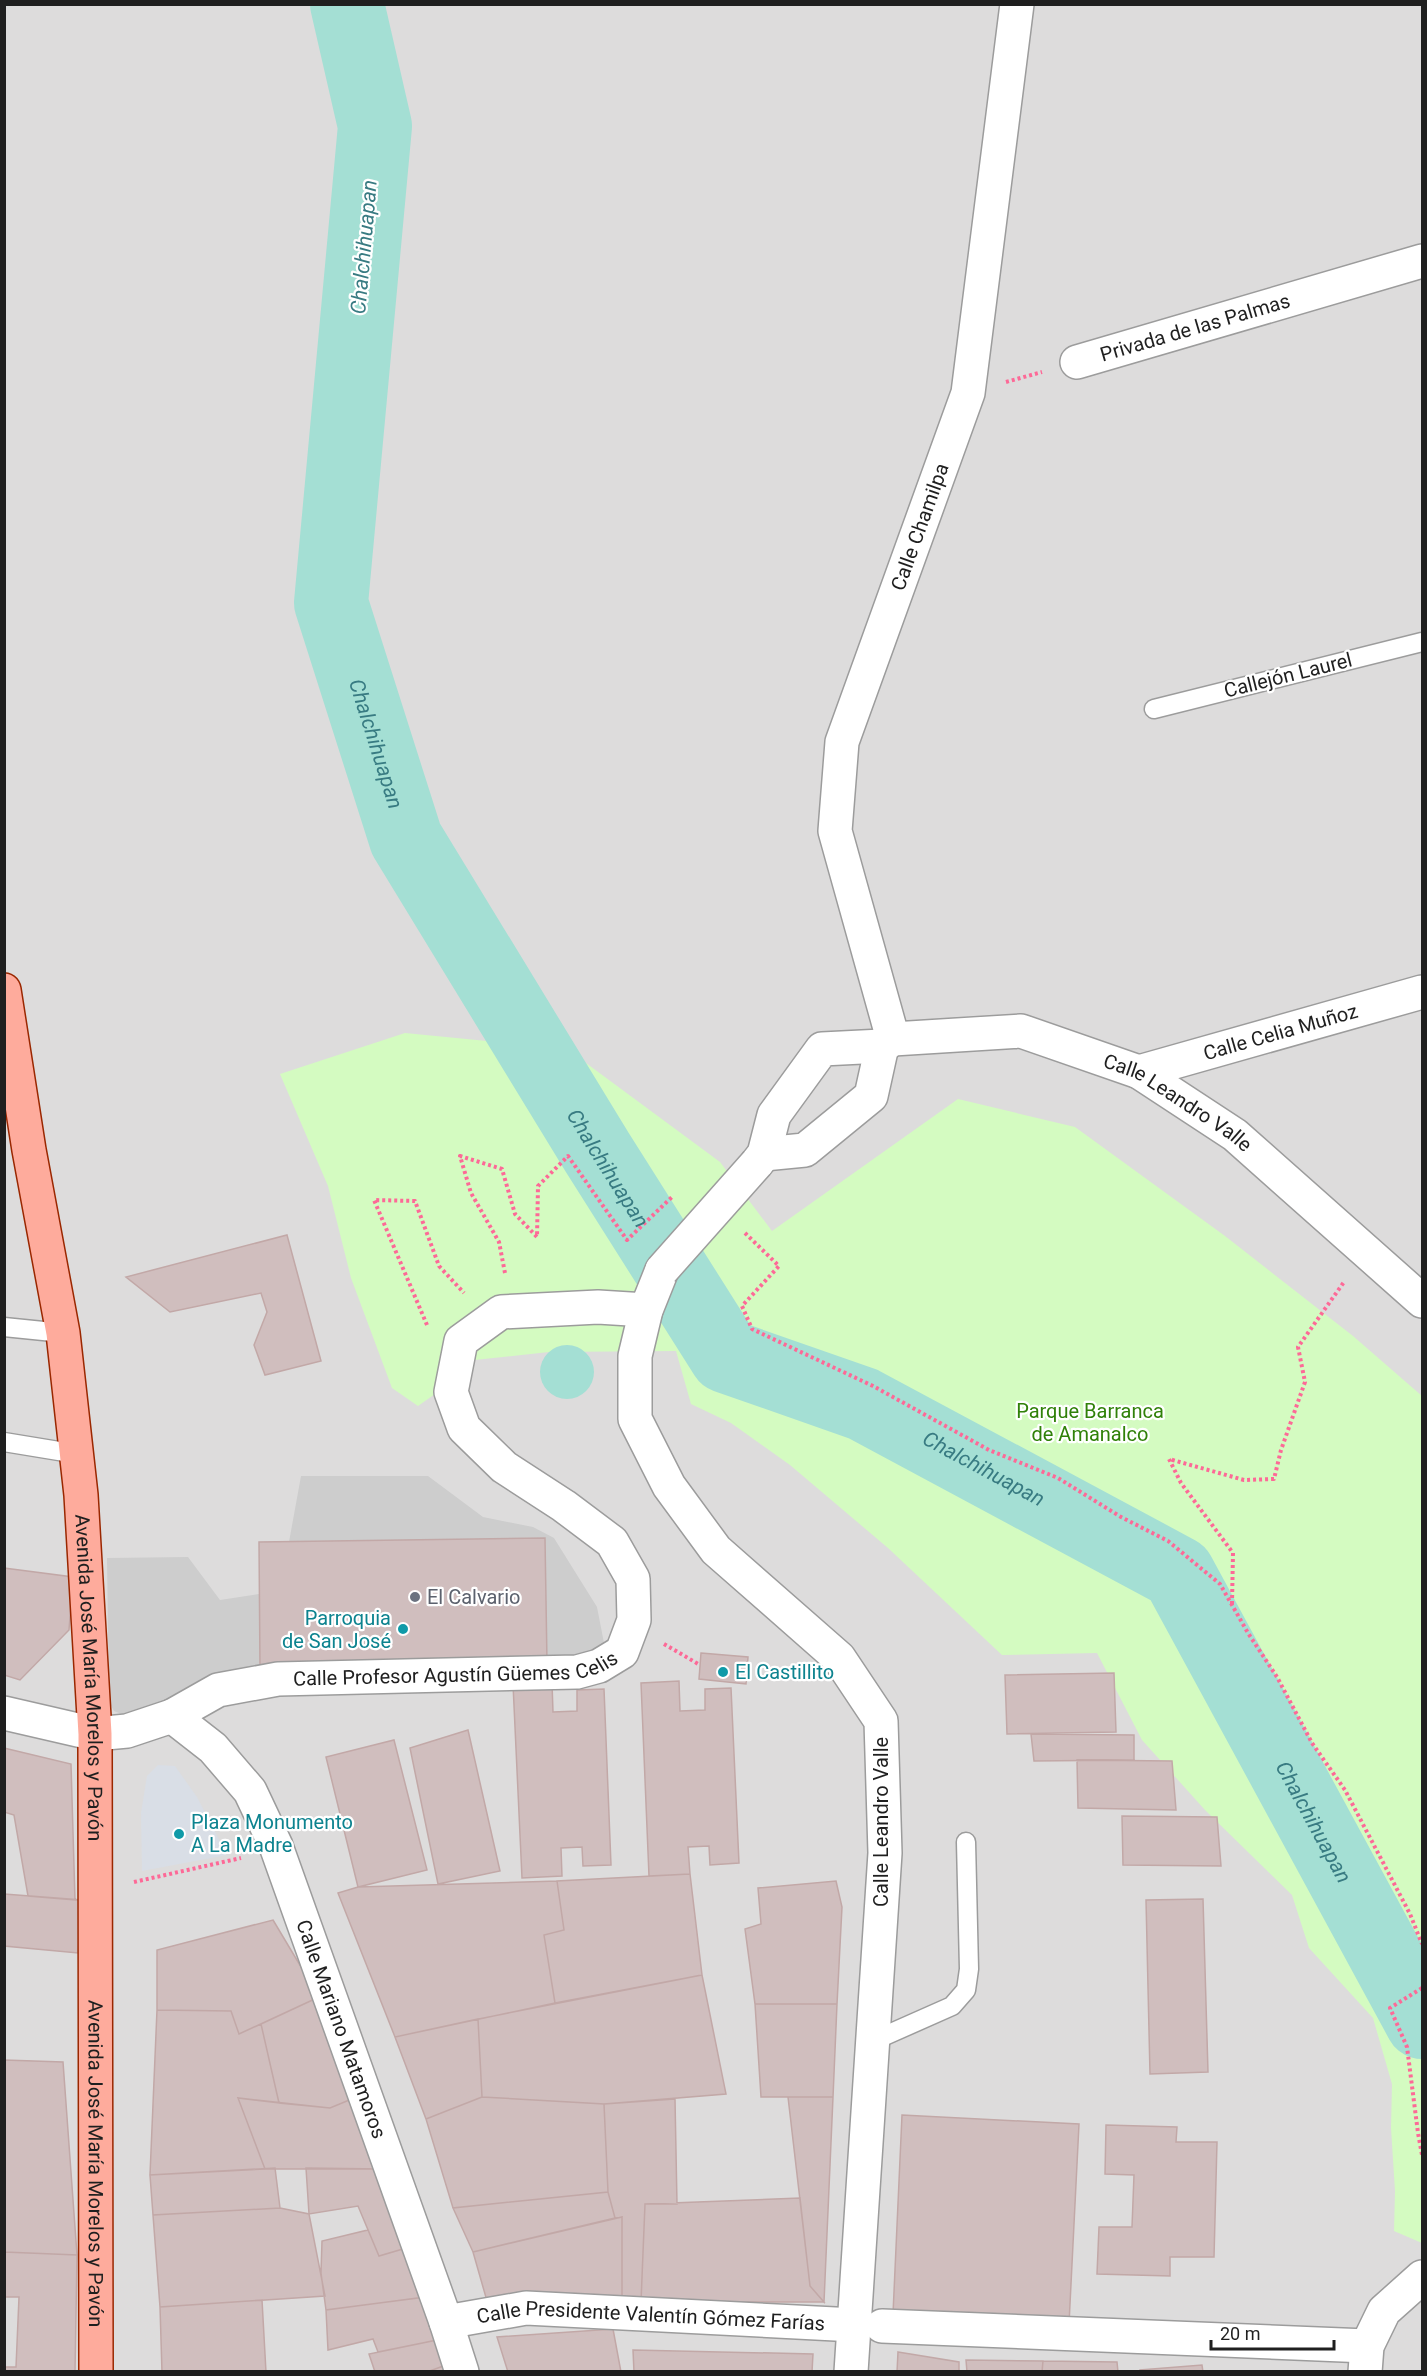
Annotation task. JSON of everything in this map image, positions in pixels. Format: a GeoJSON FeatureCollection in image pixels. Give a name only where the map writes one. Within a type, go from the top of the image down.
{"type":"FeatureCollection","features":[{"type":"Feature","properties":{"kind":"main road","name":"Avenida José María Morelos y Pavón"},"geometry":{"type":"LineString","coordinates":[[4,990],[29,1150],[63,1333],[77,1454],[95,1734],[96,2372]]}},
{"type":"Feature","properties":{"kind":"street","name":"Calle Chamilpa"},"geometry":{"type":"LineString","coordinates":[[888,1043],[835,831],[842,742],[968,393],[1017,4]]}},
{"type":"Feature","properties":{"kind":"street","name":"Privada de las Palmas"},"geometry":{"type":"LineString","coordinates":[[1077,362],[1422,261]]}},
{"type":"Feature","properties":{"kind":"street","name":"Calle Celia Muñoz"},"geometry":{"type":"LineString","coordinates":[[1139,1072],[1422,992]]}},
{"type":"Feature","properties":{"kind":"street","name":"Calle Leandro Valle"},"geometry":{"type":"LineString","coordinates":[[851,2372],[868,2325],[873,2041],[885,1852],[881,1721],[839,1658],[717,1550],[669,1486],[635,1419],[635,1356],[646,1310],[662,1270],[761,1159],[774,1115],[822,1049],[1021,1030],[1139,1072],[1235,1135],[1422,1301]]}},
{"type":"Feature","properties":{"kind":"street"},"geometry":{"type":"LineString","coordinates":[[761,1159],[805,1150],[871,1096],[888,1043]]}},
{"type":"Feature","properties":{"kind":"street","name":"Calle Profesor Agustín Güemes Celis"},"geometry":{"type":"LineString","coordinates":[[4,1713],[95,1734],[127,1731],[172,1716],[218,1690],[278,1679],[577,1672],[599,1666],[622,1652],[634,1620],[633,1579],[612,1542],[564,1506],[504,1467],[464,1428],[450,1392],[461,1341],[501,1312],[598,1307],[646,1310]]}},
{"type":"Feature","properties":{"kind":"street","name":"Calle Mariano Matamoros"},"geometry":{"type":"LineString","coordinates":[[172,1716],[213,1748],[250,1791],[277,1850],[462,2372]]}},
{"type":"Feature","properties":{"kind":"street"},"geometry":{"type":"LineString","coordinates":[[1366,2359],[1384,2311],[1422,2277]]}},
{"type":"Feature","properties":{"kind":"street","name":"Calle Presidente Valentín Gómez Farías"},"geometry":{"type":"LineString","coordinates":[[446,2322],[526,2308],[868,2325],[1366,2359]]}},
{"type":"Feature","properties":{"kind":"lane","name":"Callejón Laurel"},"geometry":{"type":"LineString","coordinates":[[1154,709],[1422,642]]}},
{"type":"Feature","properties":{"kind":"lane"},"geometry":{"type":"LineString","coordinates":[[4,1327],[63,1333]]}},
{"type":"Feature","properties":{"kind":"lane"},"geometry":{"type":"LineString","coordinates":[[4,1442],[77,1454]]}},
{"type":"Feature","properties":{"kind":"lane"},"geometry":{"type":"LineString","coordinates":[[873,2041],[952,2007],[966,1990],[969,1969],[966,1842]]}},
{"type":"Feature","properties":{"kind":"path","name":"Privada de las Palmas"},"geometry":{"type":"LineString","coordinates":[[968,393],[1077,362]]}},
{"type":"Feature","properties":{"kind":"path"},"geometry":{"type":"LineString","coordinates":[[506,1281],[499,1242],[471,1193],[460,1156],[502,1169],[515,1214],[537,1237],[538,1186],[568,1156],[627,1240],[653,1215]]}},
{"type":"Feature","properties":{"kind":"path"},"geometry":{"type":"LineString","coordinates":[[452,1382],[374,1200],[415,1201],[439,1266],[466,1295]]}},
{"type":"Feature","properties":{"kind":"path"},"geometry":{"type":"LineString","coordinates":[[738,1226],[779,1266],[742,1306],[752,1329],[873,1386],[989,1450],[1058,1478],[1120,1517],[1168,1541],[1220,1584],[1278,1677],[1312,1743],[1345,1790],[1410,1914],[1422,1944]]}},
{"type":"Feature","properties":{"kind":"path"},"geometry":{"type":"LineString","coordinates":[[1232,1605],[1233,1553],[1181,1483],[1169,1459],[1244,1480],[1274,1479],[1305,1382],[1298,1347],[1366,1251]]}},
{"type":"Feature","properties":{"kind":"path"},"geometry":{"type":"LineString","coordinates":[[95,1890],[277,1850]]}},
{"type":"Feature","properties":{"kind":"path"},"geometry":{"type":"LineString","coordinates":[[1422,1988],[1390,2008],[1407,2047],[1422,2154]]}},
{"type":"Feature","properties":{"kind":"shaded area"},"geometry":{"type":"Polygon","coordinates":[[[5,5],[1422,5],[1422,2371],[5,2371],[5,5]]]}},
{"type":"Feature","properties":{"kind":"shaded area","name":"El Calvario"},"geometry":{"type":"Polygon","coordinates":[[[301,1476],[428,1476],[483,1517],[533,1527],[554,1538],[597,1607],[604,1643],[601,1656],[249,1678],[124,1715],[114,1711],[109,1702],[107,1558],[188,1557],[220,1600],[259,1594],[259,1542],[289,1542],[301,1476]]]}},
{"type":"Feature","properties":{"kind":"shaded area","name":"Plaza Monumento A La Madre"},"geometry":{"type":"Polygon","coordinates":[[[158,1765],[175,1766],[197,1797],[227,1855],[142,1871],[141,1813],[147,1776],[158,1765]]]}},
{"type":"Feature","properties":{"kind":"green space","name":"Parque Barranca de Amanalco"},"geometry":{"type":"Polygon","coordinates":[[[405,1033],[567,1049],[720,1162],[772,1231],[958,1099],[1075,1127],[1225,1236],[1353,1336],[1422,1396],[1422,2243],[1394,2231],[1392,2084],[1373,2018],[1309,1948],[1292,1895],[1205,1810],[1142,1740],[1097,1653],[1002,1655],[888,1548],[790,1465],[731,1423],[691,1404],[676,1351],[549,1352],[465,1361],[452,1382],[418,1406],[392,1388],[351,1278],[328,1186],[280,1074],[405,1033]]]}},
{"type":"Feature","properties":{"kind":"water"},"geometry":{"type":"Polygon","coordinates":[[[562,1345],[572,1345],[582,1349],[590,1357],[594,1372],[590,1387],[582,1395],[572,1399],[562,1399],[552,1395],[544,1387],[540,1377],[540,1367],[544,1357],[552,1349],[562,1345]]]}},
{"type":"Feature","properties":{"kind":"building"},"geometry":{"type":"Polygon","coordinates":[[[287,1235],[321,1361],[265,1375],[254,1345],[267,1312],[261,1293],[170,1312],[126,1277],[287,1235]]]}},
{"type":"Feature","properties":{"kind":"building","name":"Parroquia de San José"},"geometry":{"type":"Polygon","coordinates":[[[545,1538],[547,1663],[260,1667],[259,1542],[545,1538]]]}},
{"type":"Feature","properties":{"kind":"building"},"geometry":{"type":"Polygon","coordinates":[[[4,1568],[73,1577],[69,1630],[20,1680],[4,1675],[4,1568]]]}},
{"type":"Feature","properties":{"kind":"building","name":"El Castillito"},"geometry":{"type":"Polygon","coordinates":[[[701,1653],[748,1657],[746,1684],[699,1679],[701,1653]]]}},
{"type":"Feature","properties":{"kind":"building"},"geometry":{"type":"Polygon","coordinates":[[[1114,1673],[1116,1732],[1007,1734],[1005,1675],[1114,1673]]]}},
{"type":"Feature","properties":{"kind":"building"},"geometry":{"type":"Polygon","coordinates":[[[679,1681],[680,1711],[705,1710],[705,1689],[731,1688],[739,1863],[710,1865],[709,1846],[688,1847],[690,1874],[649,1876],[641,1683],[679,1681]]]}},
{"type":"Feature","properties":{"kind":"building"},"geometry":{"type":"Polygon","coordinates":[[[552,1683],[553,1712],[577,1711],[577,1690],[604,1689],[611,1865],[583,1866],[582,1847],[561,1848],[562,1876],[522,1878],[513,1684],[552,1683]]]}},
{"type":"Feature","properties":{"kind":"building"},"geometry":{"type":"Polygon","coordinates":[[[468,1730],[500,1871],[438,1884],[410,1748],[468,1730]]]}},
{"type":"Feature","properties":{"kind":"building"},"geometry":{"type":"Polygon","coordinates":[[[1031,1734],[1134,1735],[1134,1760],[1034,1761],[1031,1734]]]}},
{"type":"Feature","properties":{"kind":"building"},"geometry":{"type":"Polygon","coordinates":[[[394,1740],[427,1870],[358,1887],[326,1757],[394,1740]]]}},
{"type":"Feature","properties":{"kind":"building"},"geometry":{"type":"Polygon","coordinates":[[[4,1748],[71,1764],[75,1900],[28,1896],[14,1815],[4,1812],[4,1748]]]}},
{"type":"Feature","properties":{"kind":"building"},"geometry":{"type":"Polygon","coordinates":[[[1077,1760],[1172,1761],[1176,1810],[1078,1808],[1077,1760]]]}},
{"type":"Feature","properties":{"kind":"building"},"geometry":{"type":"Polygon","coordinates":[[[1122,1816],[1217,1817],[1221,1866],[1123,1865],[1122,1816]]]}},
{"type":"Feature","properties":{"kind":"building"},"geometry":{"type":"Polygon","coordinates":[[[690,1874],[702,1975],[555,2003],[544,1935],[564,1930],[557,1881],[690,1874]]]}},
{"type":"Feature","properties":{"kind":"building"},"geometry":{"type":"Polygon","coordinates":[[[557,1881],[564,1930],[544,1935],[555,2003],[395,2037],[338,1893],[358,1887],[557,1881]]]}},
{"type":"Feature","properties":{"kind":"building"},"geometry":{"type":"Polygon","coordinates":[[[836,1881],[842,1907],[837,2004],[755,2004],[745,1929],[761,1924],[758,1888],[836,1881]]]}},
{"type":"Feature","properties":{"kind":"building"},"geometry":{"type":"Polygon","coordinates":[[[4,1894],[82,1900],[78,1953],[4,1946],[4,1894]]]}},
{"type":"Feature","properties":{"kind":"building"},"geometry":{"type":"Polygon","coordinates":[[[1203,1899],[1208,2072],[1150,2074],[1146,1900],[1203,1899]]]}},
{"type":"Feature","properties":{"kind":"building"},"geometry":{"type":"Polygon","coordinates":[[[273,1920],[319,1997],[239,2034],[231,2011],[157,2010],[157,1950],[273,1920]]]}},
{"type":"Feature","properties":{"kind":"building"},"geometry":{"type":"Polygon","coordinates":[[[702,1975],[726,2094],[604,2104],[482,2097],[478,2019],[702,1975]]]}},
{"type":"Feature","properties":{"kind":"building"},"geometry":{"type":"Polygon","coordinates":[[[319,1997],[359,2096],[330,2108],[279,2103],[261,2024],[319,1997]]]}},
{"type":"Feature","properties":{"kind":"building"},"geometry":{"type":"Polygon","coordinates":[[[755,2004],[837,2004],[833,2097],[761,2097],[755,2004]]]}},
{"type":"Feature","properties":{"kind":"building"},"geometry":{"type":"Polygon","coordinates":[[[157,2010],[231,2011],[239,2034],[261,2024],[279,2103],[238,2098],[265,2169],[150,2175],[157,2010]]]}},
{"type":"Feature","properties":{"kind":"building"},"geometry":{"type":"Polygon","coordinates":[[[478,2019],[482,2097],[426,2119],[395,2037],[478,2019]]]}},
{"type":"Feature","properties":{"kind":"building"},"geometry":{"type":"Polygon","coordinates":[[[4,2060],[63,2062],[77,2255],[4,2252],[4,2060]]]}},
{"type":"Feature","properties":{"kind":"building"},"geometry":{"type":"Polygon","coordinates":[[[359,2096],[382,2169],[265,2169],[238,2098],[330,2108],[359,2096]]]}},
{"type":"Feature","properties":{"kind":"building"},"geometry":{"type":"Polygon","coordinates":[[[482,2097],[604,2104],[608,2192],[453,2208],[426,2119],[482,2097]]]}},
{"type":"Feature","properties":{"kind":"building"},"geometry":{"type":"Polygon","coordinates":[[[788,2097],[833,2097],[824,2302],[810,2286],[788,2097]]]}},
{"type":"Feature","properties":{"kind":"building"},"geometry":{"type":"Polygon","coordinates":[[[675,2099],[677,2204],[645,2204],[641,2302],[622,2301],[622,2217],[615,2218],[608,2192],[604,2104],[675,2099]]]}},
{"type":"Feature","properties":{"kind":"building"},"geometry":{"type":"Polygon","coordinates":[[[902,2115],[1079,2124],[1069,2324],[893,2314],[902,2115]]]}},
{"type":"Feature","properties":{"kind":"building"},"geometry":{"type":"Polygon","coordinates":[[[1106,2125],[1177,2127],[1176,2142],[1217,2142],[1214,2257],[1170,2257],[1170,2276],[1097,2274],[1099,2227],[1132,2227],[1134,2175],[1105,2174],[1106,2125]]]}},
{"type":"Feature","properties":{"kind":"building"},"geometry":{"type":"Polygon","coordinates":[[[275,2168],[280,2208],[153,2215],[150,2175],[275,2168]]]}},
{"type":"Feature","properties":{"kind":"building"},"geometry":{"type":"Polygon","coordinates":[[[306,2168],[382,2169],[413,2246],[379,2256],[358,2206],[309,2214],[306,2168]]]}},
{"type":"Feature","properties":{"kind":"building"},"geometry":{"type":"Polygon","coordinates":[[[608,2192],[615,2218],[473,2252],[453,2208],[608,2192]]]}},
{"type":"Feature","properties":{"kind":"building"},"geometry":{"type":"Polygon","coordinates":[[[800,2198],[810,2286],[824,2302],[641,2302],[645,2204],[800,2198]]]}},
{"type":"Feature","properties":{"kind":"building"},"geometry":{"type":"Polygon","coordinates":[[[280,2208],[309,2214],[325,2296],[160,2307],[153,2215],[280,2208]]]}},
{"type":"Feature","properties":{"kind":"building"},"geometry":{"type":"Polygon","coordinates":[[[622,2217],[622,2301],[487,2301],[473,2252],[622,2217]]]}},
{"type":"Feature","properties":{"kind":"building"},"geometry":{"type":"Polygon","coordinates":[[[368,2230],[379,2256],[413,2246],[425,2297],[326,2310],[321,2273],[322,2241],[368,2230]]]}},
{"type":"Feature","properties":{"kind":"building"},"geometry":{"type":"Polygon","coordinates":[[[4,2252],[77,2255],[75,2372],[4,2372],[4,2367],[16,2367],[19,2297],[4,2297],[4,2252]]]}},
{"type":"Feature","properties":{"kind":"building"},"geometry":{"type":"Polygon","coordinates":[[[425,2297],[442,2339],[378,2352],[373,2339],[328,2350],[326,2310],[425,2297]]]}},
{"type":"Feature","properties":{"kind":"building"},"geometry":{"type":"Polygon","coordinates":[[[262,2300],[266,2372],[162,2372],[160,2307],[262,2300]]]}},
{"type":"Feature","properties":{"kind":"building"},"geometry":{"type":"Polygon","coordinates":[[[613,2329],[621,2372],[508,2372],[497,2337],[613,2329]]]}},
{"type":"Feature","properties":{"kind":"building"},"geometry":{"type":"Polygon","coordinates":[[[442,2339],[446,2365],[427,2372],[375,2372],[369,2354],[442,2339]]]}},
{"type":"Feature","properties":{"kind":"building"},"geometry":{"type":"Polygon","coordinates":[[[633,2350],[813,2354],[812,2372],[634,2372],[633,2350]]]}},
{"type":"Feature","properties":{"kind":"building"},"geometry":{"type":"Polygon","coordinates":[[[898,2352],[959,2362],[959,2372],[897,2372],[898,2352]]]}},
{"type":"Feature","properties":{"kind":"building"},"geometry":{"type":"Polygon","coordinates":[[[966,2360],[1043,2361],[1042,2372],[967,2372],[966,2360]]]}},
{"type":"Feature","properties":{"kind":"building"},"geometry":{"type":"Polygon","coordinates":[[[1043,2361],[1117,2362],[1118,2372],[1042,2372],[1043,2361]]]}},
{"type":"Feature","properties":{"kind":"building"},"geometry":{"type":"Polygon","coordinates":[[[446,2365],[448,2372],[427,2372],[446,2365]]]}},
{"type":"Feature","properties":{"kind":"building"},"geometry":{"type":"Polygon","coordinates":[[[1202,2365],[1203,2372],[1140,2372],[1140,2370],[1202,2365]]]}},
{"type":"Feature","properties":{"kind":"waterway","name":"Chalchihuapan"},"geometry":{"type":"LineString","coordinates":[[347,4],[375,126],[331,603],[406,839],[597,1152],[726,1356],[863,1404],[1178,1573],[1422,2022]]}},
{"type":"Feature","properties":{"kind":"place","name":"El Calvario"},"geometry":{"type":"Point","coordinates":[415,1597]}},
{"type":"Feature","properties":{"kind":"place","name":"Parroquia de San José"},"geometry":{"type":"Point","coordinates":[403,1629]}},
{"type":"Feature","properties":{"kind":"place","name":"El Castillito"},"geometry":{"type":"Point","coordinates":[723,1672]}},
{"type":"Feature","properties":{"kind":"place","name":"Plaza Monumento A La Madre"},"geometry":{"type":"Point","coordinates":[179,1834]}}]}
